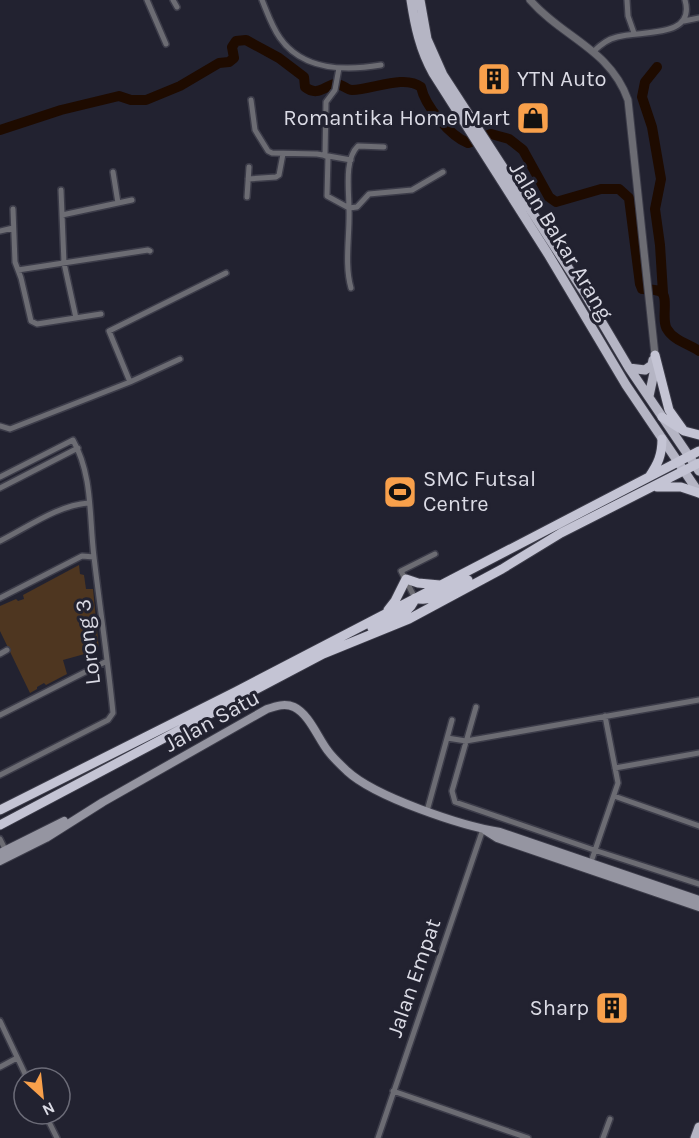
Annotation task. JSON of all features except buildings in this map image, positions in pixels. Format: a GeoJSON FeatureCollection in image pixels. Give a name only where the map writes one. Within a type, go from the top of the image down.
{"type":"FeatureCollection","features":[{"type":"Feature","properties":{"kind":"highway"},"geometry":{"type":"LineString","coordinates":[[655,355],[669,410],[684,431]]}},
{"type":"Feature","properties":{"kind":"highway"},"geometry":{"type":"LineString","coordinates":[[662,417],[684,431],[699,435]]}},
{"type":"Feature","properties":{"kind":"highway"},"geometry":{"type":"LineString","coordinates":[[650,483],[662,450],[662,439]]}},
{"type":"Feature","properties":{"kind":"highway"},"geometry":{"type":"LineString","coordinates":[[323,654],[408,619],[650,483],[678,462],[699,451]]}},
{"type":"Feature","properties":{"kind":"highway"},"geometry":{"type":"LineString","coordinates":[[0,810],[440,585],[650,483],[698,467]]}},
{"type":"Feature","properties":{"kind":"highway"},"geometry":{"type":"LineString","coordinates":[[650,483],[674,486],[699,493]]}},
{"type":"Feature","properties":{"kind":"highway"},"geometry":{"type":"LineString","coordinates":[[415,598],[425,600],[434,597],[472,578],[502,568]]}},
{"type":"Feature","properties":{"kind":"highway"},"geometry":{"type":"LineString","coordinates":[[384,614],[395,601],[406,579],[418,583],[440,585]]}},
{"type":"Feature","properties":{"kind":"highway"},"geometry":{"type":"LineString","coordinates":[[0,825],[407,610],[415,598]]}},
{"type":"Feature","properties":{"kind":"main road","name":"Jalan Bakar Arang"},"geometry":{"type":"LineString","coordinates":[[411,0],[417,34],[426,60],[485,148],[595,335],[699,493]]}},
{"type":"Feature","properties":{"kind":"main road","name":"Jalan Bakar Arang"},"geometry":{"type":"LineString","coordinates":[[420,0],[432,52],[471,126]]}},
{"type":"Feature","properties":{"kind":"main road","name":"Jalan Bakar Arang"},"geometry":{"type":"LineString","coordinates":[[485,148],[584,292],[629,368],[698,467]]}},
{"type":"Feature","properties":{"kind":"main road"},"geometry":{"type":"LineString","coordinates":[[629,368],[640,370],[649,368],[655,355]]}},
{"type":"Feature","properties":{"kind":"main road"},"geometry":{"type":"LineString","coordinates":[[649,396],[655,355]]}},
{"type":"Feature","properties":{"kind":"main road","name":"Jalan Satu"},"geometry":{"type":"LineString","coordinates":[[3,854],[46,838],[103,802],[267,710],[285,705],[299,710],[328,752],[351,774],[376,789],[427,811],[483,829],[500,832],[699,907]]}},
{"type":"Feature","properties":{"kind":"main road","name":"Jalan Satu"},"geometry":{"type":"LineString","coordinates":[[590,866],[699,900]]}},
{"type":"Feature","properties":{"kind":"main road"},"geometry":{"type":"LineString","coordinates":[[695,1138],[699,1127]]}},
{"type":"Feature","properties":{"kind":"street"},"geometry":{"type":"LineString","coordinates":[[147,0],[166,44]]}},
{"type":"Feature","properties":{"kind":"street"},"geometry":{"type":"LineString","coordinates":[[174,0],[177,7]]}},
{"type":"Feature","properties":{"kind":"street"},"geometry":{"type":"LineString","coordinates":[[261,0],[277,33],[290,48],[311,63],[352,69],[381,65]]}},
{"type":"Feature","properties":{"kind":"street"},"geometry":{"type":"LineString","coordinates":[[530,0],[540,12],[613,70],[628,100],[655,355]]}},
{"type":"Feature","properties":{"kind":"street"},"geometry":{"type":"LineString","coordinates":[[627,0],[628,16],[634,33]]}},
{"type":"Feature","properties":{"kind":"street"},"geometry":{"type":"LineString","coordinates":[[684,21],[687,14],[685,0]]}},
{"type":"Feature","properties":{"kind":"street"},"geometry":{"type":"LineString","coordinates":[[593,52],[609,40],[634,33],[666,30],[684,21],[699,18]]}},
{"type":"Feature","properties":{"kind":"street"},"geometry":{"type":"LineString","coordinates":[[339,68],[335,90],[326,102],[327,196],[349,208],[357,207],[369,194],[412,190],[443,172]]}},
{"type":"Feature","properties":{"kind":"street"},"geometry":{"type":"LineString","coordinates":[[251,100],[253,126],[268,151],[351,160]]}},
{"type":"Feature","properties":{"kind":"street"},"geometry":{"type":"LineString","coordinates":[[351,288],[347,247],[349,208],[347,186],[351,160],[358,146],[384,147]]}},
{"type":"Feature","properties":{"kind":"street"},"geometry":{"type":"LineString","coordinates":[[248,179],[279,175],[283,154]]}},
{"type":"Feature","properties":{"kind":"street"},"geometry":{"type":"LineString","coordinates":[[247,197],[249,167]]}},
{"type":"Feature","properties":{"kind":"street"},"geometry":{"type":"LineString","coordinates":[[113,172],[118,203]]}},
{"type":"Feature","properties":{"kind":"street"},"geometry":{"type":"LineString","coordinates":[[61,190],[64,263],[76,318]]}},
{"type":"Feature","properties":{"kind":"street"},"geometry":{"type":"LineString","coordinates":[[62,215],[132,200]]}},
{"type":"Feature","properties":{"kind":"street"},"geometry":{"type":"LineString","coordinates":[[13,209],[15,262],[32,322],[37,324],[101,314]]}},
{"type":"Feature","properties":{"kind":"street"},"geometry":{"type":"LineString","coordinates":[[0,231],[13,228]]}},
{"type":"Feature","properties":{"kind":"street"},"geometry":{"type":"LineString","coordinates":[[18,270],[150,251]]}},
{"type":"Feature","properties":{"kind":"street"},"geometry":{"type":"LineString","coordinates":[[130,382],[109,331],[226,273]]}},
{"type":"Feature","properties":{"kind":"street"},"geometry":{"type":"LineString","coordinates":[[0,426],[10,429],[130,382],[180,359]]}},
{"type":"Feature","properties":{"kind":"street","name":"Lorong 3"},"geometry":{"type":"LineString","coordinates":[[0,477],[73,440],[78,448],[86,470],[113,713],[111,718],[0,775]]}},
{"type":"Feature","properties":{"kind":"street"},"geometry":{"type":"LineString","coordinates":[[0,488],[78,448]]}},
{"type":"Feature","properties":{"kind":"street"},"geometry":{"type":"LineString","coordinates":[[0,541],[64,508],[89,503]]}},
{"type":"Feature","properties":{"kind":"street"},"geometry":{"type":"LineString","coordinates":[[415,598],[402,571],[435,554]]}},
{"type":"Feature","properties":{"kind":"street"},"geometry":{"type":"LineString","coordinates":[[0,598],[82,556],[94,556]]}},
{"type":"Feature","properties":{"kind":"street"},"geometry":{"type":"LineString","coordinates":[[0,654],[7,650]]}},
{"type":"Feature","properties":{"kind":"street"},"geometry":{"type":"LineString","coordinates":[[0,715],[107,661]]}},
{"type":"Feature","properties":{"kind":"street"},"geometry":{"type":"LineString","coordinates":[[447,738],[466,741],[699,700]]}},
{"type":"Feature","properties":{"kind":"street"},"geometry":{"type":"LineString","coordinates":[[476,708],[452,791],[455,802],[699,883]]}},
{"type":"Feature","properties":{"kind":"street"},"geometry":{"type":"LineString","coordinates":[[590,866],[618,783],[605,716]]}},
{"type":"Feature","properties":{"kind":"street"},"geometry":{"type":"LineString","coordinates":[[427,811],[452,720]]}},
{"type":"Feature","properties":{"kind":"street"},"geometry":{"type":"LineString","coordinates":[[615,768],[699,753]]}},
{"type":"Feature","properties":{"kind":"street"},"geometry":{"type":"LineString","coordinates":[[614,796],[699,826]]}},
{"type":"Feature","properties":{"kind":"street","name":"Jalan Empat"},"geometry":{"type":"LineString","coordinates":[[378,1138],[483,829]]}},
{"type":"Feature","properties":{"kind":"street"},"geometry":{"type":"LineString","coordinates":[[0,839],[3,854]]}},
{"type":"Feature","properties":{"kind":"street"},"geometry":{"type":"LineString","coordinates":[[0,1020],[21,1066]]}},
{"type":"Feature","properties":{"kind":"street"},"geometry":{"type":"LineString","coordinates":[[0,1067],[17,1058]]}},
{"type":"Feature","properties":{"kind":"street"},"geometry":{"type":"LineString","coordinates":[[393,1091],[528,1138]]}},
{"type":"Feature","properties":{"kind":"street"},"geometry":{"type":"LineString","coordinates":[[603,1138],[610,1119]]}},
{"type":"Feature","properties":{"kind":"shaded area"},"geometry":{"type":"Polygon","coordinates":[[[79,565],[80,574],[84,575],[86,589],[93,589],[99,650],[63,660],[67,674],[46,685],[44,683],[30,693],[0,631],[0,606],[16,599],[18,601],[24,599],[23,595],[79,565]]]}},
{"type":"Feature","properties":{"kind":"waterway"},"geometry":{"type":"LineString","coordinates":[[0,130],[61,110],[119,96],[131,100],[146,100],[180,86],[219,63],[229,62],[234,58],[232,47],[236,41],[246,40],[279,58],[304,77],[305,87],[314,91],[335,84],[352,90],[397,82],[414,83],[421,87],[423,95],[439,120],[461,139],[468,143],[491,134],[509,139],[523,150],[549,197],[556,202],[601,189],[619,189],[629,198],[642,289],[661,292],[664,299],[667,329],[678,339],[699,351]]}},
{"type":"Feature","properties":{"kind":"waterway"},"geometry":{"type":"LineString","coordinates":[[657,67],[645,82],[642,97],[652,127],[661,179],[655,209],[663,293]]}},
{"type":"Feature","properties":{"kind":"place","name":"YTN Auto"},"geometry":{"type":"Point","coordinates":[494,79]}},
{"type":"Feature","properties":{"kind":"place","name":"Romantika Home Mart"},"geometry":{"type":"Point","coordinates":[533,118]}},
{"type":"Feature","properties":{"kind":"place","name":"SMC Futsal Centre"},"geometry":{"type":"Point","coordinates":[400,492]}},
{"type":"Feature","properties":{"kind":"place","name":"Sharp"},"geometry":{"type":"Point","coordinates":[612,1008]}}]}
